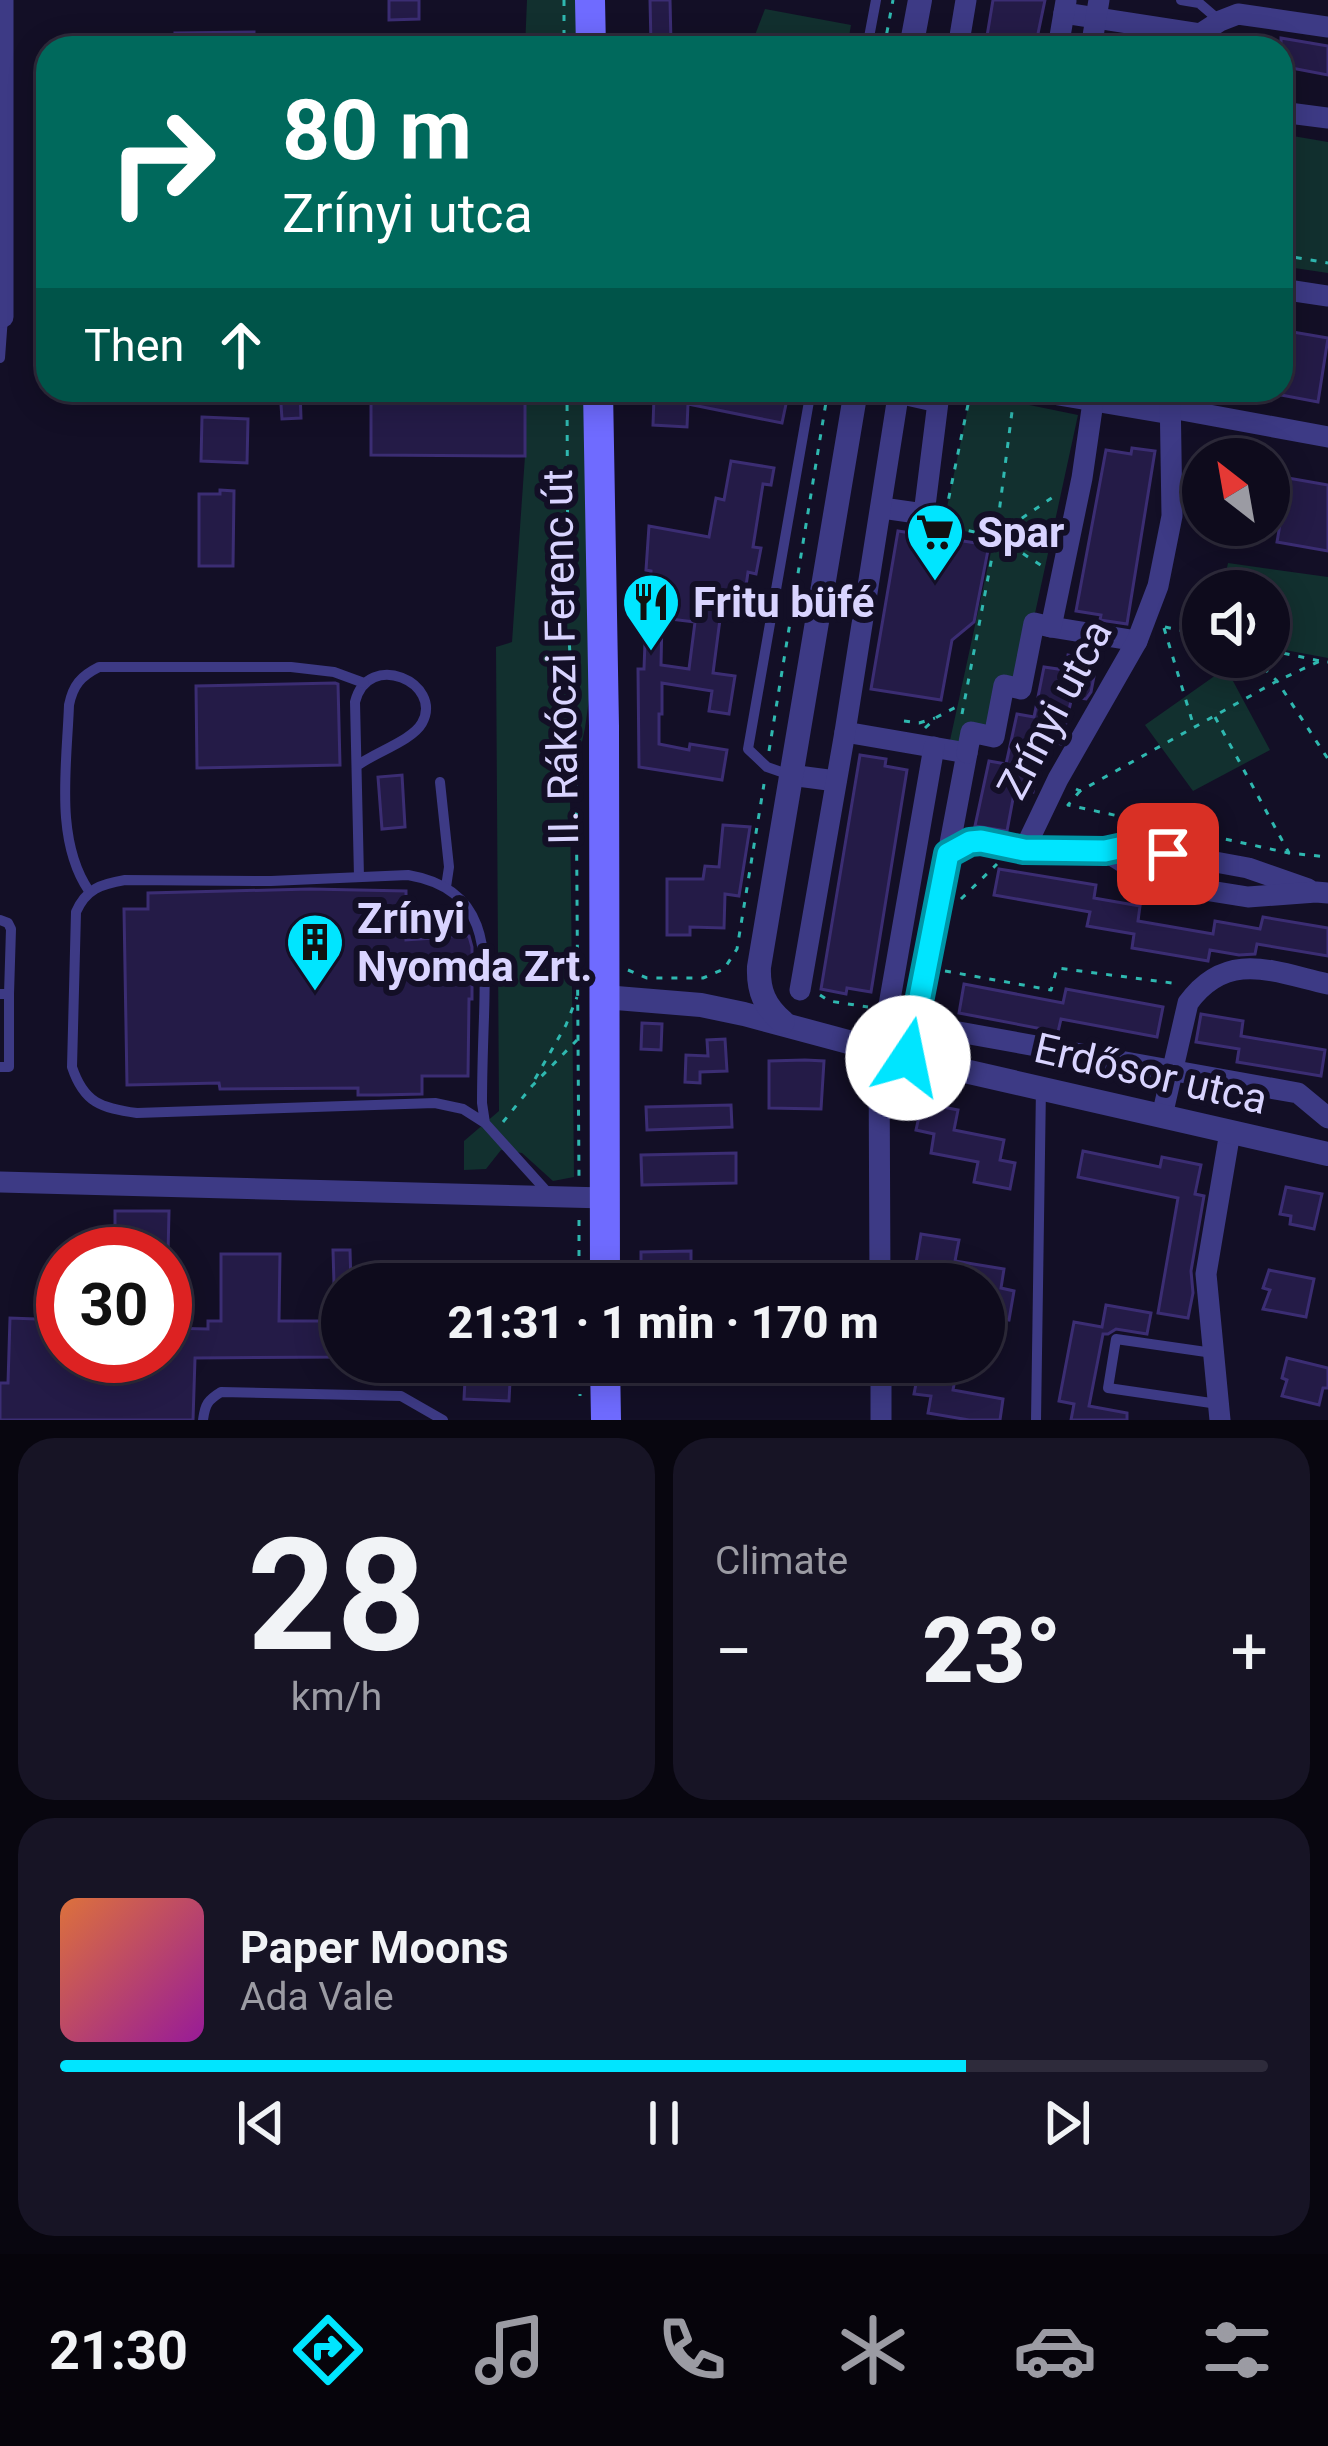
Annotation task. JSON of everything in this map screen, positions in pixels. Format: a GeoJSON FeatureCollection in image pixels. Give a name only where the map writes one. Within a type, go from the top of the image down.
{"type":"FeatureCollection","features":[{"type":"Feature","properties":{"kind":"main road"},"geometry":{"type":"LineString","coordinates":[[590,0],[591,36]]}},
{"type":"Feature","properties":{"kind":"main road","name":"II. Rákóczi Ferenc út"},"geometry":{"type":"LineString","coordinates":[[598,402],[592,1198],[602,1263]]}},
{"type":"Feature","properties":{"kind":"main road"},"geometry":{"type":"LineString","coordinates":[[605,1383],[606,1420]]}},
{"type":"Feature","properties":{"kind":"street"},"geometry":{"type":"LineString","coordinates":[[3,0],[3,317]]}},
{"type":"Feature","properties":{"kind":"street"},"geometry":{"type":"LineString","coordinates":[[913,36],[920,0]]}},
{"type":"Feature","properties":{"kind":"street"},"geometry":{"type":"LineString","coordinates":[[960,36],[966,0]]}},
{"type":"Feature","properties":{"kind":"street"},"geometry":{"type":"LineString","coordinates":[[1065,7],[1098,9],[1200,34],[1238,14],[1328,27]]}},
{"type":"Feature","properties":{"kind":"street"},"geometry":{"type":"LineString","coordinates":[[1293,114],[1328,118]]}},
{"type":"Feature","properties":{"kind":"street"},"geometry":{"type":"LineString","coordinates":[[1293,291],[1328,296]]}},
{"type":"Feature","properties":{"kind":"street"},"geometry":{"type":"LineString","coordinates":[[785,1023],[770,1010],[759,978],[779,771],[854,402]]}},
{"type":"Feature","properties":{"kind":"street"},"geometry":{"type":"LineString","coordinates":[[800,990],[898,402]]}},
{"type":"Feature","properties":{"kind":"street"},"geometry":{"type":"LineString","coordinates":[[882,508],[924,514],[938,402]]}},
{"type":"Feature","properties":{"kind":"street"},"geometry":{"type":"LineString","coordinates":[[1052,627],[1082,478],[1091,402]]}},
{"type":"Feature","properties":{"kind":"street"},"geometry":{"type":"LineString","coordinates":[[1170,404],[1328,437]]}},
{"type":"Feature","properties":{"kind":"street","name":"Zrínyi utca"},"geometry":{"type":"LineString","coordinates":[[948,854],[970,842],[1019,849],[1137,641],[1158,586],[1172,516],[1170,404]]}},
{"type":"Feature","properties":{"kind":"street"},"geometry":{"type":"LineString","coordinates":[[880,1263],[884,1030],[952,750],[971,732],[994,737],[1004,685],[1021,689],[1034,623],[1137,641]]}},
{"type":"Feature","properties":{"kind":"street"},"geometry":{"type":"LineString","coordinates":[[845,732],[952,750]]}},
{"type":"Feature","properties":{"kind":"street"},"geometry":{"type":"LineString","coordinates":[[908,1058],[948,854],[952,750]]}},
{"type":"Feature","properties":{"kind":"street"},"geometry":{"type":"LineString","coordinates":[[779,771],[836,782]]}},
{"type":"Feature","properties":{"kind":"street"},"geometry":{"type":"LineString","coordinates":[[1019,849],[1105,851],[1154,882],[1248,897],[1322,892]]}},
{"type":"Feature","properties":{"kind":"street"},"geometry":{"type":"LineString","coordinates":[[701,1005],[734,997],[762,957]]}},
{"type":"Feature","properties":{"kind":"street"},"geometry":{"type":"LineString","coordinates":[[1162,1117],[1188,1003],[1202,987],[1240,967],[1328,984]]}},
{"type":"Feature","properties":{"kind":"street","name":"Erdősor utca"},"geometry":{"type":"LineString","coordinates":[[596,986],[785,1023],[884,1030],[908,1058],[1328,1154]]}},
{"type":"Feature","properties":{"kind":"street"},"geometry":{"type":"LineString","coordinates":[[914,1024],[1298,1093],[1328,1118]]}},
{"type":"Feature","properties":{"kind":"street"},"geometry":{"type":"LineString","coordinates":[[1219,1412],[1206,1274],[1230,1132]]}},
{"type":"Feature","properties":{"kind":"street"},"geometry":{"type":"LineString","coordinates":[[0,1183],[592,1198]]}},
{"type":"Feature","properties":{"kind":"street"},"geometry":{"type":"LineString","coordinates":[[881,1383],[881,1420]]}},
{"type":"Feature","properties":{"kind":"lane"},"geometry":{"type":"LineString","coordinates":[[869,36],[875,0]]}},
{"type":"Feature","properties":{"kind":"lane"},"geometry":{"type":"LineString","coordinates":[[1181,0],[1199,3],[1220,21]]}},
{"type":"Feature","properties":{"kind":"lane"},"geometry":{"type":"LineString","coordinates":[[0,358],[3,317]]}},
{"type":"Feature","properties":{"kind":"lane"},"geometry":{"type":"LineString","coordinates":[[779,771],[748,748],[809,402]]}},
{"type":"Feature","properties":{"kind":"lane"},"geometry":{"type":"LineString","coordinates":[[89,891],[76,871],[66,809],[69,706],[72,690],[99,667],[291,667],[334,672],[364,682],[386,674],[402,676],[422,696],[423,722],[357,766]]}},
{"type":"Feature","properties":{"kind":"lane"},"geometry":{"type":"LineString","coordinates":[[359,877],[355,702],[364,682]]}},
{"type":"Feature","properties":{"kind":"lane"},"geometry":{"type":"LineString","coordinates":[[440,782],[449,867],[446,887]]}},
{"type":"Feature","properties":{"kind":"lane"},"geometry":{"type":"LineString","coordinates":[[490,1128],[482,1103],[486,954],[473,919],[446,887],[408,874],[271,881],[125,880],[89,891],[76,912],[71,1067],[76,1081],[98,1104],[137,1113],[435,1103],[464,1109],[490,1128],[552,1198]]}},
{"type":"Feature","properties":{"kind":"lane"},"geometry":{"type":"LineString","coordinates":[[0,920],[11,929],[5,994],[9,1066],[0,1067]]}},
{"type":"Feature","properties":{"kind":"lane"},"geometry":{"type":"LineString","coordinates":[[1036,1420],[1041,1087]]}},
{"type":"Feature","properties":{"kind":"lane"},"geometry":{"type":"LineString","coordinates":[[1213,1353],[1115,1340],[1108,1388],[1219,1412]]}},
{"type":"Feature","properties":{"kind":"lane"},"geometry":{"type":"LineString","coordinates":[[203,1420],[209,1399],[221,1391],[401,1396],[442,1420]]}},
{"type":"Feature","properties":{"kind":"path"},"geometry":{"type":"LineString","coordinates":[[564,0],[564,36]]}},
{"type":"Feature","properties":{"kind":"path"},"geometry":{"type":"LineString","coordinates":[[886,36],[892,0]]}},
{"type":"Feature","properties":{"kind":"path"},"geometry":{"type":"LineString","coordinates":[[1293,257],[1328,263]]}},
{"type":"Feature","properties":{"kind":"path"},"geometry":{"type":"LineString","coordinates":[[567,402],[568,622],[596,986],[579,1038],[592,1198],[582,1263]]}},
{"type":"Feature","properties":{"kind":"path"},"geometry":{"type":"LineString","coordinates":[[532,1086],[566,1025],[596,986],[627,969],[647,978],[703,978],[724,969],[737,949],[779,771],[826,402]]}},
{"type":"Feature","properties":{"kind":"path"},"geometry":{"type":"LineString","coordinates":[[969,402],[943,526],[996,536],[1061,579]]}},
{"type":"Feature","properties":{"kind":"path"},"geometry":{"type":"LineString","coordinates":[[952,750],[996,536],[1013,402]]}},
{"type":"Feature","properties":{"kind":"path"},"geometry":{"type":"LineString","coordinates":[[996,536],[1082,478]]}},
{"type":"Feature","properties":{"kind":"path"},"geometry":{"type":"LineString","coordinates":[[1182,631],[1163,627],[1194,727]]}},
{"type":"Feature","properties":{"kind":"path"},"geometry":{"type":"LineString","coordinates":[[1290,655],[1328,662]]}},
{"type":"Feature","properties":{"kind":"path"},"geometry":{"type":"LineString","coordinates":[[1320,661],[1080,791],[1068,805],[1289,853],[1328,857]]}},
{"type":"Feature","properties":{"kind":"path"},"geometry":{"type":"LineString","coordinates":[[1274,678],[1328,759]]}},
{"type":"Feature","properties":{"kind":"path"},"geometry":{"type":"LineString","coordinates":[[889,720],[919,723],[964,703]]}},
{"type":"Feature","properties":{"kind":"path"},"geometry":{"type":"LineString","coordinates":[[1215,716],[1289,853]]}},
{"type":"Feature","properties":{"kind":"path"},"geometry":{"type":"LineString","coordinates":[[908,743],[937,717]]}},
{"type":"Feature","properties":{"kind":"path"},"geometry":{"type":"LineString","coordinates":[[1058,779],[1080,791]]}},
{"type":"Feature","properties":{"kind":"path"},"geometry":{"type":"LineString","coordinates":[[938,899],[956,903],[1019,849]]}},
{"type":"Feature","properties":{"kind":"path"},"geometry":{"type":"LineString","coordinates":[[925,968],[1051,990],[1058,968],[1202,987]]}},
{"type":"Feature","properties":{"kind":"path"},"geometry":{"type":"LineString","coordinates":[[800,990],[818,994],[884,1030]]}},
{"type":"Feature","properties":{"kind":"path"},"geometry":{"type":"LineString","coordinates":[[490,1128],[579,1038]]}},
{"type":"Feature","properties":{"kind":"green space"},"geometry":{"type":"Polygon","coordinates":[[[527,0],[578,0],[579,36],[526,36],[527,0]]]}},
{"type":"Feature","properties":{"kind":"green space"},"geometry":{"type":"Polygon","coordinates":[[[765,9],[851,25],[849,36],[755,36],[765,9]]]}},
{"type":"Feature","properties":{"kind":"green space"},"geometry":{"type":"Polygon","coordinates":[[[1293,136],[1328,142],[1328,273],[1293,268],[1293,136]]]}},
{"type":"Feature","properties":{"kind":"green space"},"geometry":{"type":"Polygon","coordinates":[[[525,402],[584,402],[592,678],[570,796],[574,1177],[553,1181],[522,1153],[501,1150],[486,1169],[464,1170],[464,1141],[499,1111],[496,647],[512,642],[525,402]]]}},
{"type":"Feature","properties":{"kind":"green space"},"geometry":{"type":"Polygon","coordinates":[[[969,402],[1015,402],[1078,415],[1034,618],[1014,682],[991,731],[964,748],[949,745],[994,538],[943,526],[969,402]]]}},
{"type":"Feature","properties":{"kind":"green space"},"geometry":{"type":"Polygon","coordinates":[[[1228,563],[1278,570],[1226,570],[1228,563]]]}},
{"type":"Feature","properties":{"kind":"green space"},"geometry":{"type":"Polygon","coordinates":[[[1290,572],[1328,577],[1328,658],[1290,651],[1290,572]]]}},
{"type":"Feature","properties":{"kind":"green space"},"geometry":{"type":"Polygon","coordinates":[[[1212,678],[1231,678],[1270,750],[1193,791],[1145,725],[1212,678]]]}},
{"type":"Feature","properties":{"kind":"building"},"geometry":{"type":"Polygon","coordinates":[[[389,0],[419,0],[419,19],[389,20],[389,0]]]}},
{"type":"Feature","properties":{"kind":"building"},"geometry":{"type":"Polygon","coordinates":[[[650,0],[670,0],[671,36],[651,36],[650,0]]]}},
{"type":"Feature","properties":{"kind":"building"},"geometry":{"type":"Polygon","coordinates":[[[993,0],[1045,0],[1038,36],[987,36],[993,0]]]}},
{"type":"Feature","properties":{"kind":"building"},"geometry":{"type":"Polygon","coordinates":[[[254,32],[254,36],[175,36],[254,32]]]}},
{"type":"Feature","properties":{"kind":"building"},"geometry":{"type":"Polygon","coordinates":[[[1293,40],[1328,46],[1328,75],[1293,68],[1293,40]]]}},
{"type":"Feature","properties":{"kind":"building"},"geometry":{"type":"Polygon","coordinates":[[[1293,332],[1328,338],[1318,402],[1293,397],[1293,332]]]}},
{"type":"Feature","properties":{"kind":"building"},"geometry":{"type":"Polygon","coordinates":[[[281,402],[300,402],[301,418],[282,419],[281,402]]]}},
{"type":"Feature","properties":{"kind":"building"},"geometry":{"type":"Polygon","coordinates":[[[371,402],[525,402],[525,456],[371,455],[371,402]]]}},
{"type":"Feature","properties":{"kind":"building"},"geometry":{"type":"Polygon","coordinates":[[[654,402],[786,402],[782,423],[688,404],[687,427],[653,425],[654,402]]]}},
{"type":"Feature","properties":{"kind":"building"},"geometry":{"type":"Polygon","coordinates":[[[202,417],[248,419],[247,463],[201,461],[202,417]]]}},
{"type":"Feature","properties":{"kind":"building"},"geometry":{"type":"Polygon","coordinates":[[[1132,448],[1155,451],[1127,624],[1076,611],[1106,450],[1131,454],[1132,448]]]}},
{"type":"Feature","properties":{"kind":"building"},"geometry":{"type":"Polygon","coordinates":[[[731,461],[774,468],[771,485],[763,484],[753,547],[761,548],[756,574],[748,572],[743,607],[722,604],[713,673],[735,676],[729,714],[709,711],[712,691],[662,683],[659,714],[659,744],[727,750],[722,780],[639,767],[638,669],[644,669],[649,616],[649,526],[709,537],[716,498],[724,500],[731,461]],[[662,618],[661,665],[689,669],[695,622],[662,618]]]}},
{"type":"Feature","properties":{"kind":"building"},"geometry":{"type":"Polygon","coordinates":[[[1290,478],[1328,485],[1328,551],[1290,544],[1290,478]]]}},
{"type":"Feature","properties":{"kind":"building"},"geometry":{"type":"Polygon","coordinates":[[[220,490],[234,491],[233,566],[199,566],[199,494],[220,494],[220,490]]]}},
{"type":"Feature","properties":{"kind":"building","name":"Spar"},"geometry":{"type":"Polygon","coordinates":[[[898,531],[989,545],[974,622],[952,640],[941,700],[871,689],[898,531]]]}},
{"type":"Feature","properties":{"kind":"building"},"geometry":{"type":"Polygon","coordinates":[[[1068,655],[1097,661],[1091,692],[1086,699],[1072,697],[1061,744],[1044,740],[1033,792],[1015,788],[1007,831],[975,826],[989,761],[1006,764],[1017,714],[1034,717],[1044,667],[1065,670],[1068,655]]]}},
{"type":"Feature","properties":{"kind":"building"},"geometry":{"type":"Polygon","coordinates":[[[335,683],[340,765],[197,768],[196,686],[335,683]]]}},
{"type":"Feature","properties":{"kind":"building"},"geometry":{"type":"Polygon","coordinates":[[[860,755],[886,759],[885,766],[907,770],[871,992],[847,988],[846,994],[821,989],[860,755]]]}},
{"type":"Feature","properties":{"kind":"building"},"geometry":{"type":"Polygon","coordinates":[[[402,775],[405,827],[382,829],[378,777],[402,775]]]}},
{"type":"Feature","properties":{"kind":"building"},"geometry":{"type":"Polygon","coordinates":[[[723,825],[750,827],[739,896],[725,894],[724,928],[690,927],[690,935],[667,935],[667,879],[703,879],[705,866],[719,867],[723,825]]]}},
{"type":"Feature","properties":{"kind":"building"},"geometry":{"type":"Polygon","coordinates":[[[999,869],[1096,885],[1094,898],[1140,906],[1138,921],[1213,934],[1215,921],[1260,929],[1263,917],[1328,928],[1328,956],[1257,944],[1255,954],[1210,950],[1208,961],[1132,948],[1134,934],[1087,926],[1090,912],[994,895],[999,869]]]}},
{"type":"Feature","properties":{"kind":"building","name":"Zrínyi Nyomda Zrt."},"geometry":{"type":"Polygon","coordinates":[[[406,891],[406,940],[469,936],[468,1076],[422,1076],[422,1094],[358,1095],[358,1088],[220,1089],[219,1083],[127,1085],[124,909],[148,909],[148,893],[406,891]]]}},
{"type":"Feature","properties":{"kind":"building"},"geometry":{"type":"Polygon","coordinates":[[[964,984],[1063,1003],[1066,989],[1163,1007],[1157,1037],[1061,1019],[1058,1032],[959,1013],[964,984]]]}},
{"type":"Feature","properties":{"kind":"building"},"geometry":{"type":"Polygon","coordinates":[[[1201,1014],[1243,1021],[1241,1036],[1325,1050],[1321,1076],[1237,1062],[1239,1049],[1196,1042],[1201,1014]]]}},
{"type":"Feature","properties":{"kind":"building"},"geometry":{"type":"Polygon","coordinates":[[[642,1023],[662,1024],[661,1050],[641,1049],[642,1023]]]}},
{"type":"Feature","properties":{"kind":"building"},"geometry":{"type":"Polygon","coordinates":[[[725,1039],[727,1071],[700,1072],[700,1083],[685,1082],[686,1055],[708,1056],[707,1040],[725,1039]]]}},
{"type":"Feature","properties":{"kind":"building"},"geometry":{"type":"Polygon","coordinates":[[[769,1061],[824,1061],[821,1109],[769,1108],[769,1061]]]}},
{"type":"Feature","properties":{"kind":"building"},"geometry":{"type":"Polygon","coordinates":[[[922,1103],[958,1110],[954,1130],[1004,1140],[1000,1160],[1015,1163],[1010,1189],[974,1182],[978,1162],[931,1153],[934,1134],[916,1130],[922,1103]]]}},
{"type":"Feature","properties":{"kind":"building"},"geometry":{"type":"Polygon","coordinates":[[[731,1105],[732,1127],[647,1130],[646,1107],[731,1105]]]}},
{"type":"Feature","properties":{"kind":"building"},"geometry":{"type":"Polygon","coordinates":[[[1083,1151],[1160,1167],[1162,1157],[1201,1165],[1195,1194],[1204,1196],[1188,1318],[1158,1313],[1178,1198],[1078,1177],[1083,1151]]]}},
{"type":"Feature","properties":{"kind":"building"},"geometry":{"type":"Polygon","coordinates":[[[736,1153],[736,1183],[642,1185],[641,1155],[736,1153]]]}},
{"type":"Feature","properties":{"kind":"building"},"geometry":{"type":"Polygon","coordinates":[[[1286,1187],[1322,1194],[1314,1229],[1290,1224],[1291,1216],[1280,1214],[1286,1187]]]}},
{"type":"Feature","properties":{"kind":"building"},"geometry":{"type":"Polygon","coordinates":[[[115,1211],[169,1211],[169,1227],[115,1227],[115,1211]]]}},
{"type":"Feature","properties":{"kind":"building"},"geometry":{"type":"Polygon","coordinates":[[[921,1234],[959,1240],[955,1261],[967,1263],[916,1263],[921,1234]]]}},
{"type":"Feature","properties":{"kind":"building"},"geometry":{"type":"Polygon","coordinates":[[[333,1250],[350,1250],[350,1263],[333,1263],[333,1250]]]}},
{"type":"Feature","properties":{"kind":"building"},"geometry":{"type":"Polygon","coordinates":[[[691,1251],[691,1263],[641,1263],[641,1252],[691,1251]]]}},
{"type":"Feature","properties":{"kind":"building"},"geometry":{"type":"Polygon","coordinates":[[[221,1254],[280,1254],[279,1321],[321,1321],[321,1357],[195,1358],[193,1420],[0,1420],[0,1383],[8,1383],[10,1318],[36,1319],[36,1383],[192,1383],[192,1329],[208,1329],[208,1321],[221,1321],[221,1254]]]}},
{"type":"Feature","properties":{"kind":"building"},"geometry":{"type":"Polygon","coordinates":[[[1269,1270],[1314,1279],[1306,1317],[1263,1309],[1270,1290],[1263,1288],[1269,1270]]]}},
{"type":"Feature","properties":{"kind":"building"},"geometry":{"type":"Polygon","coordinates":[[[1005,1289],[1014,1291],[1009,1320],[1005,1319],[1005,1289]]]}},
{"type":"Feature","properties":{"kind":"building"},"geometry":{"type":"Polygon","coordinates":[[[1106,1305],[1151,1313],[1147,1334],[1116,1329],[1103,1334],[1089,1406],[1127,1413],[1127,1420],[1071,1420],[1074,1404],[1059,1401],[1074,1322],[1102,1327],[1106,1305]]]}},
{"type":"Feature","properties":{"kind":"building"},"geometry":{"type":"Polygon","coordinates":[[[1287,1358],[1328,1368],[1328,1388],[1323,1388],[1319,1405],[1282,1396],[1287,1358]]]}},
{"type":"Feature","properties":{"kind":"building"},"geometry":{"type":"Polygon","coordinates":[[[465,1383],[510,1383],[509,1401],[464,1399],[465,1383]]]}},
{"type":"Feature","properties":{"kind":"building"},"geometry":{"type":"Polygon","coordinates":[[[916,1383],[954,1383],[953,1390],[1003,1399],[1000,1420],[928,1413],[931,1396],[914,1394],[916,1383]]]}},
{"type":"Feature","properties":{"kind":"place","name":"Spar"},"geometry":{"type":"Point","coordinates":[935,583]}},
{"type":"Feature","properties":{"kind":"place","name":"Fritu büfé"},"geometry":{"type":"Point","coordinates":[651,653]}},
{"type":"Feature","properties":{"kind":"place","name":"Zrínyi Nyomda Zrt."},"geometry":{"type":"Point","coordinates":[315,993]}},
{"type":"Feature","properties":{"kind":"route"},"geometry":{"type":"LineString","coordinates":[[908,1058],[948,854],[960,845],[981,841],[1024,850],[1105,851],[1128,846],[1168,854]]}}]}
